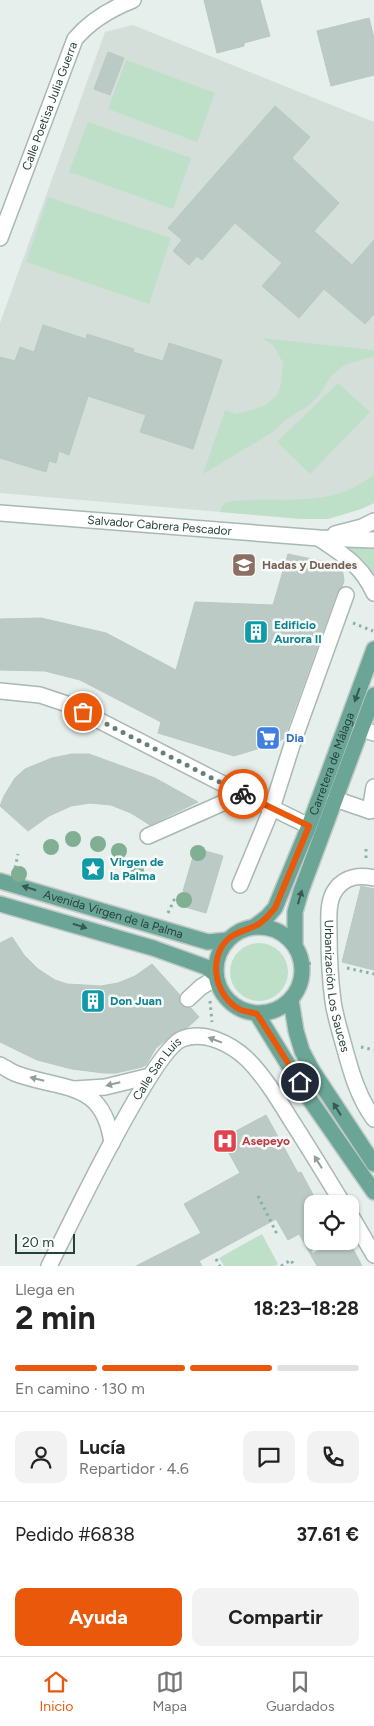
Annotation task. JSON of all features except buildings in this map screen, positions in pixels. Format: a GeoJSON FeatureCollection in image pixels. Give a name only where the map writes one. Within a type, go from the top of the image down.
{"type":"FeatureCollection","features":[{"type":"Feature","properties":{"kind":"main road","name":"Carretera de Málaga"},"geometry":{"type":"LineString","coordinates":[[255,926],[275,908],[309,826],[374,649]]}},
{"type":"Feature","properties":{"kind":"main road","name":"Carretera de Málaga"},"geometry":{"type":"LineString","coordinates":[[295,945],[295,912],[301,891],[335,799],[368,731],[374,695]]}},
{"type":"Feature","properties":{"kind":"main road","name":"Avenida Virgen de la Palma"},"geometry":{"type":"LineString","coordinates":[[0,881],[208,942],[227,940]]}},
{"type":"Feature","properties":{"kind":"main road","name":"Avenida Virgen de la Palma"},"geometry":{"type":"LineString","coordinates":[[0,904],[153,948],[206,967],[216,976]]}},
{"type":"Feature","properties":{"kind":"main road"},"geometry":{"type":"LineString","coordinates":[[255,926],[271,928],[285,934],[295,945],[302,958],[304,973],[300,988],[291,1000],[276,1010],[257,1014],[242,1010],[229,1002],[220,989],[216,976],[219,954],[227,940],[240,931],[255,926]]}},
{"type":"Feature","properties":{"kind":"main road"},"geometry":{"type":"LineString","coordinates":[[291,1000],[296,1031],[302,1050],[312,1070],[374,1164]]}},
{"type":"Feature","properties":{"kind":"main road"},"geometry":{"type":"LineString","coordinates":[[257,1014],[308,1096],[374,1192]]}},
{"type":"Feature","properties":{"kind":"street","name":"Calle Poetisa Julia Guerra"},"geometry":{"type":"LineString","coordinates":[[0,238],[6,205],[75,39],[87,26],[104,13],[133,0]]}},
{"type":"Feature","properties":{"kind":"street","name":"Salvador Cabrera Pescador"},"geometry":{"type":"LineString","coordinates":[[0,513],[319,538],[374,540]]}},
{"type":"Feature","properties":{"kind":"street","name":"Salvador Cabrera Pescador"},"geometry":{"type":"LineString","coordinates":[[319,538],[362,527],[374,521]]}},
{"type":"Feature","properties":{"kind":"street","name":"Salvador Cabrera Pescador"},"geometry":{"type":"LineString","coordinates":[[319,538],[344,554],[359,567],[374,593]]}},
{"type":"Feature","properties":{"kind":"street"},"geometry":{"type":"LineString","coordinates":[[240,885],[272,808],[292,745],[346,595]]}},
{"type":"Feature","properties":{"kind":"street"},"geometry":{"type":"LineString","coordinates":[[0,691],[40,695],[67,704],[309,826]]}},
{"type":"Feature","properties":{"kind":"street"},"geometry":{"type":"LineString","coordinates":[[335,799],[370,811],[374,787]]}},
{"type":"Feature","properties":{"kind":"street"},"geometry":{"type":"LineString","coordinates":[[148,836],[243,794]]}},
{"type":"Feature","properties":{"kind":"street","name":"Urbanización Los Sauces"},"geometry":{"type":"LineString","coordinates":[[374,878],[359,876],[345,880],[337,887],[331,898],[329,958],[333,1003],[350,1071],[364,1105],[374,1119]]}},
{"type":"Feature","properties":{"kind":"street"},"geometry":{"type":"LineString","coordinates":[[188,999],[216,976]]}},
{"type":"Feature","properties":{"kind":"street","name":"Calle San Luis"},"geometry":{"type":"LineString","coordinates":[[49,1266],[112,1143],[150,1076],[170,1048],[181,1039],[197,1036],[214,1038],[246,1058],[268,1084],[338,1195]]}},
{"type":"Feature","properties":{"kind":"street"},"geometry":{"type":"LineString","coordinates":[[0,1065],[16,1074],[75,1089],[90,1098],[102,1110],[109,1126],[112,1143]]}},
{"type":"Feature","properties":{"kind":"street"},"geometry":{"type":"LineString","coordinates":[[75,1089],[105,1086],[150,1076]]}},
{"type":"Feature","properties":{"kind":"street"},"geometry":{"type":"LineString","coordinates":[[359,1229],[374,1255]]}},
{"type":"Feature","properties":{"kind":"path"},"geometry":{"type":"LineString","coordinates":[[258,1196],[278,1236]]}},
{"type":"Feature","properties":{"kind":"path"},"geometry":{"type":"LineString","coordinates":[[216,1259],[220,1266]]}},
{"type":"Feature","properties":{"kind":"path"},"geometry":{"type":"LineString","coordinates":[[281,1266],[291,1260],[294,1266]]}},
{"type":"Feature","properties":{"kind":"shaded area"},"geometry":{"type":"Polygon","coordinates":[[[133,25],[374,122],[374,503],[328,519],[302,519],[0,493],[0,323],[105,32],[133,25]]]}},
{"type":"Feature","properties":{"kind":"green space"},"geometry":{"type":"Polygon","coordinates":[[[126,60],[215,93],[197,142],[108,109],[126,60]]]}},
{"type":"Feature","properties":{"kind":"green space"},"geometry":{"type":"Polygon","coordinates":[[[88,122],[191,158],[173,209],[69,172],[88,122]]]}},
{"type":"Feature","properties":{"kind":"green space"},"geometry":{"type":"Polygon","coordinates":[[[48,197],[171,238],[149,304],[26,262],[48,197]]]}},
{"type":"Feature","properties":{"kind":"green space"},"geometry":{"type":"Polygon","coordinates":[[[262,338],[374,350],[374,356],[342,367],[332,375],[319,395],[308,406],[287,419],[270,434],[203,474],[225,410],[236,414],[249,411],[267,404],[278,394],[283,363],[273,345],[262,338]]]}},
{"type":"Feature","properties":{"kind":"green space"},"geometry":{"type":"Polygon","coordinates":[[[338,383],[370,412],[310,474],[277,442],[338,383]]]}},
{"type":"Feature","properties":{"kind":"green space"},"geometry":{"type":"Polygon","coordinates":[[[374,474],[374,503],[328,519],[302,519],[220,512],[226,502],[303,499],[339,493],[357,486],[374,474]]]}},
{"type":"Feature","properties":{"kind":"green space"},"geometry":{"type":"Polygon","coordinates":[[[335,544],[374,547],[374,579],[335,544]]]}},
{"type":"Feature","properties":{"kind":"green space"},"geometry":{"type":"Polygon","coordinates":[[[253,943],[265,943],[280,951],[288,966],[288,978],[280,993],[265,1001],[253,1001],[238,993],[230,978],[230,966],[238,951],[253,943]]]}},
{"type":"Feature","properties":{"kind":"green space"},"geometry":{"type":"Polygon","coordinates":[[[262,1234],[278,1264],[275,1266],[224,1266],[219,1258],[262,1234]]]}},
{"type":"Feature","properties":{"kind":"way so far"},"geometry":{"type":"LineString","coordinates":[[83,712],[243,794]]}},
{"type":"Feature","properties":{"kind":"place","name":"Hadas y Duendes"},"geometry":{"type":"Point","coordinates":[244,565]}},
{"type":"Feature","properties":{"kind":"place","name":"Edificio Aurora II"},"geometry":{"type":"Point","coordinates":[256,632]}},
{"type":"Feature","properties":{"kind":"place","name":"Dia"},"geometry":{"type":"Point","coordinates":[268,738]}},
{"type":"Feature","properties":{"kind":"place","name":"Virgen de la Palma"},"geometry":{"type":"Point","coordinates":[93,869]}},
{"type":"Feature","properties":{"kind":"place","name":"Don Juan"},"geometry":{"type":"Point","coordinates":[93,1001]}},
{"type":"Feature","properties":{"kind":"place","name":"Asepeyo"},"geometry":{"type":"Point","coordinates":[225,1141]}},
{"type":"Feature","properties":{"kind":"route"},"geometry":{"type":"LineString","coordinates":[[243,794],[309,826],[275,908],[255,926],[240,931],[227,940],[216,963],[216,975],[220,989],[229,1002],[242,1010],[257,1014],[300,1082]]}}]}
